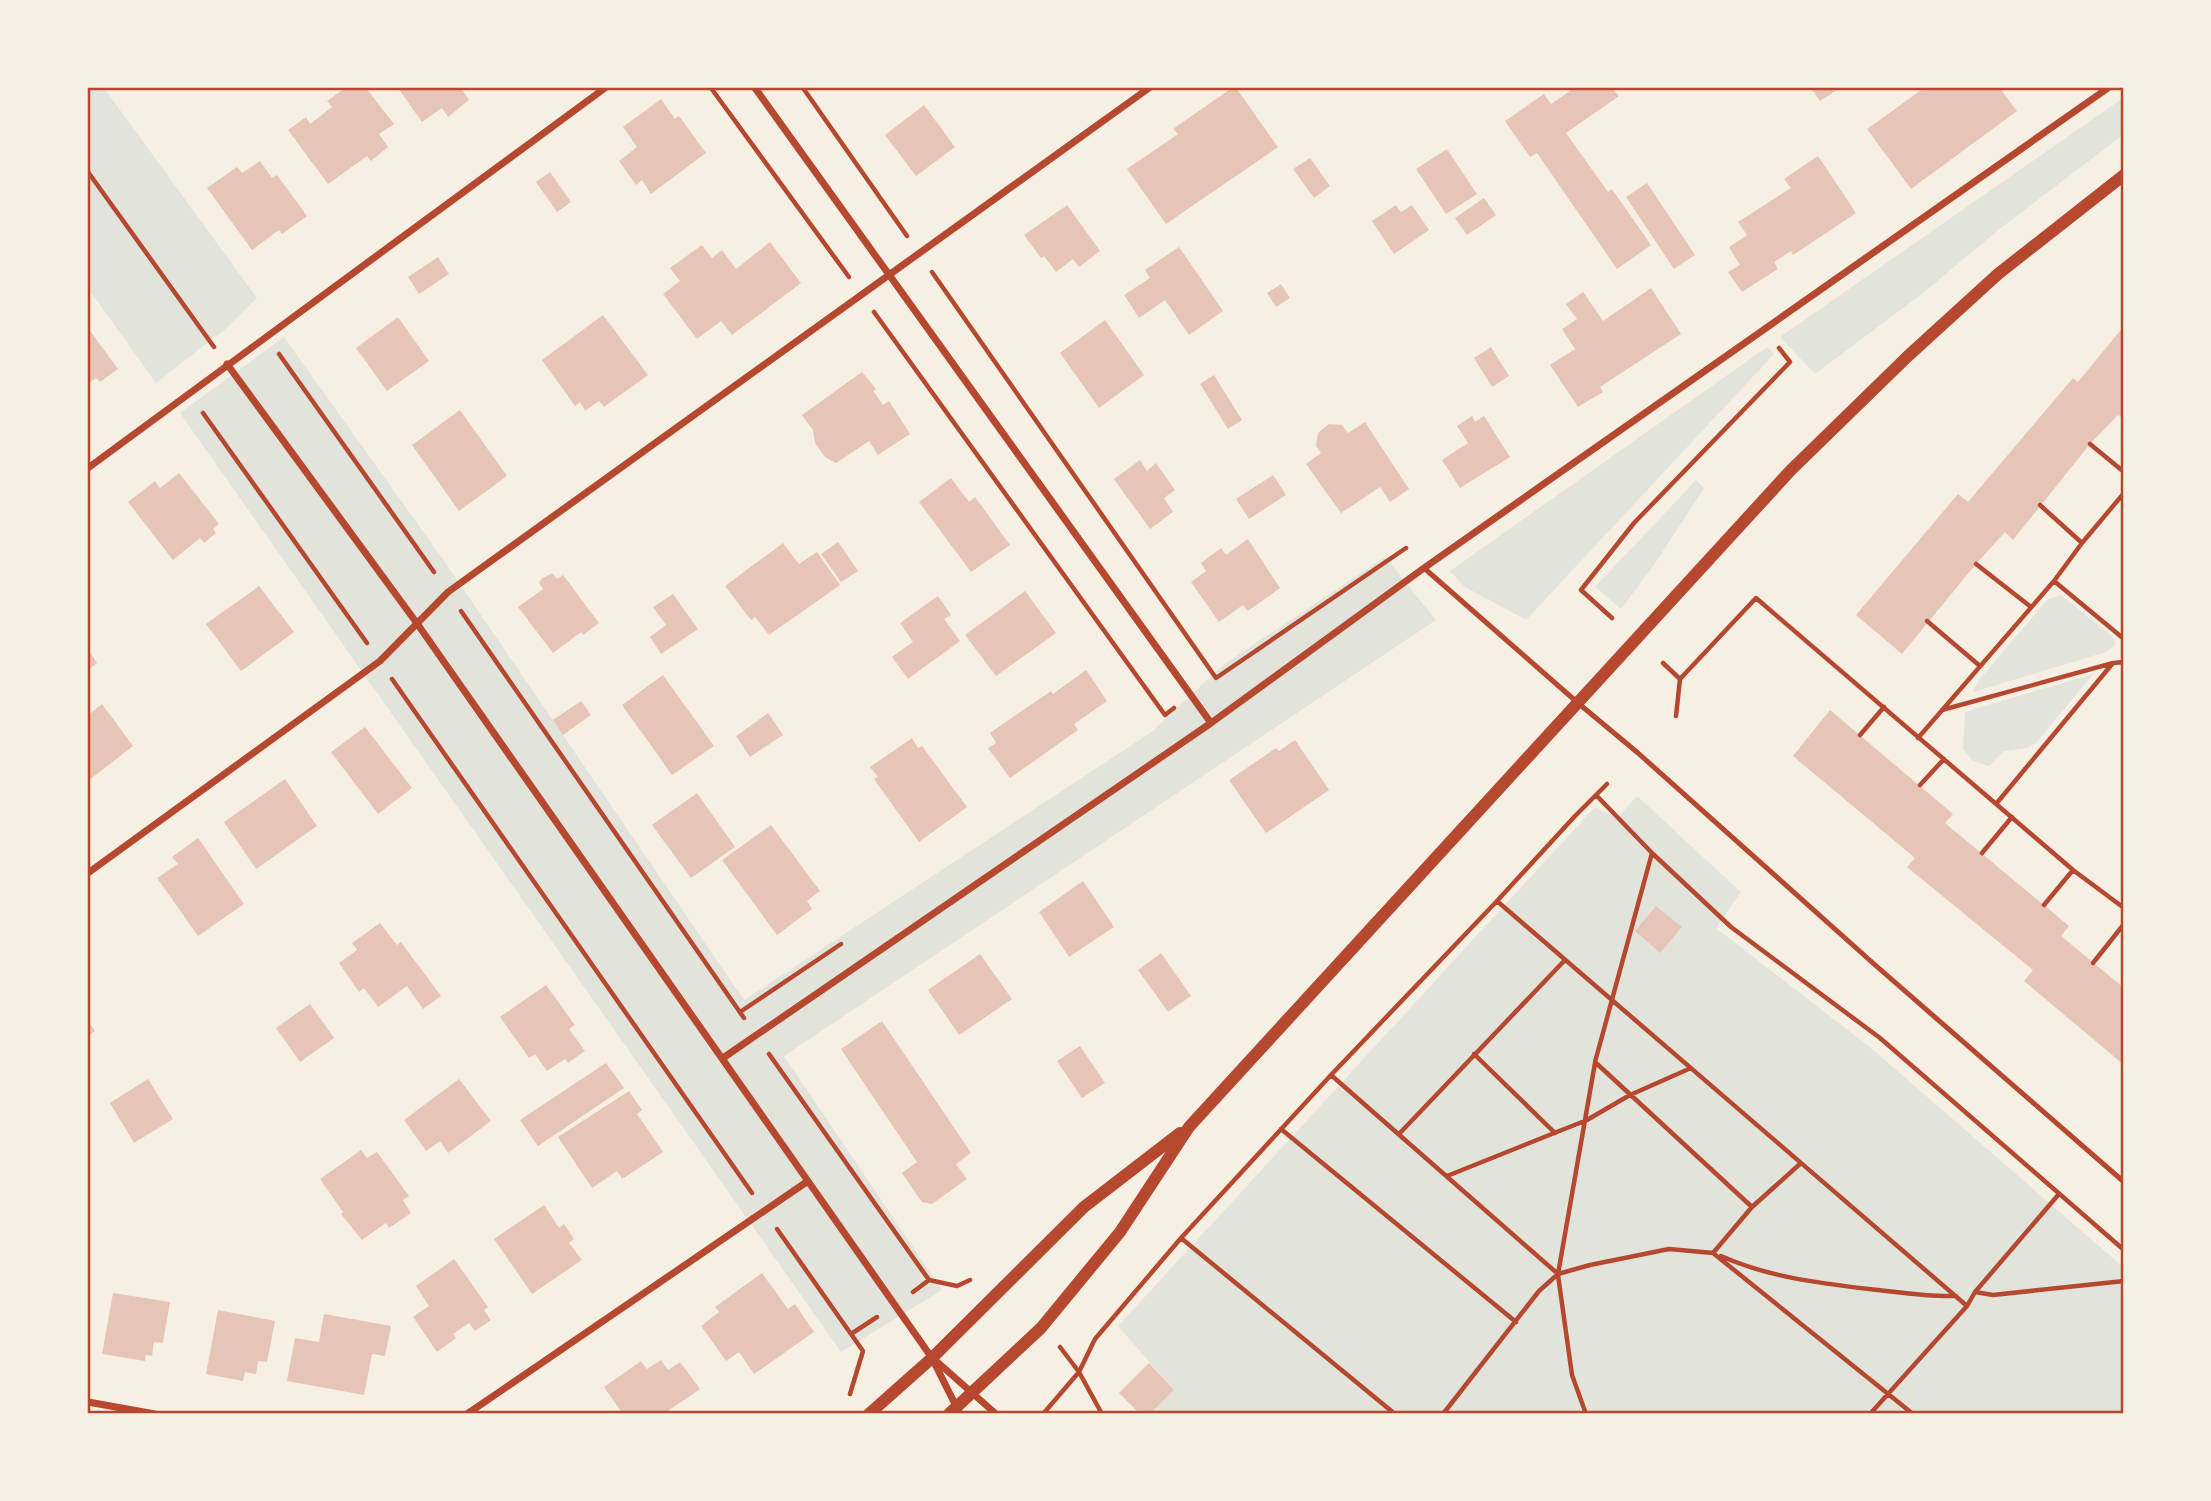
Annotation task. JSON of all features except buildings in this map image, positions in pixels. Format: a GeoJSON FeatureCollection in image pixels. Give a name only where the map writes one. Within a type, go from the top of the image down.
{"type":"FeatureCollection","features":[{"type":"Feature","properties":{"kind":"street"},"geometry":{"type":"LineString","coordinates":[[88,468],[605,88]]}},
{"type":"Feature","properties":{"kind":"street"},"geometry":{"type":"LineString","coordinates":[[755,88],[1212,723]]}},
{"type":"Feature","properties":{"kind":"street"},"geometry":{"type":"LineString","coordinates":[[88,873],[380,661],[448,592],[1149,88]]}},
{"type":"Feature","properties":{"kind":"street"},"geometry":{"type":"LineString","coordinates":[[723,1059],[1212,723],[1424,568],[2108,88]]}},
{"type":"Feature","properties":{"kind":"street"},"geometry":{"type":"LineString","coordinates":[[227,364],[416,622],[932,1358],[955,1412],[1041,1328],[1111,1242],[1188,1127],[1791,470],[1866,396],[1998,274],[2123,176]]}},
{"type":"Feature","properties":{"kind":"street"},"geometry":{"type":"LineString","coordinates":[[869,1413],[932,1358],[1084,1207],[1188,1127]]}},
{"type":"Feature","properties":{"kind":"street"},"geometry":{"type":"LineString","coordinates":[[467,1413],[808,1181]]}},
{"type":"Feature","properties":{"kind":"street"},"geometry":{"type":"LineString","coordinates":[[932,1358],[996,1413]]}},
{"type":"Feature","properties":{"kind":"street"},"geometry":{"type":"LineString","coordinates":[[88,1402],[155,1413]]}},
{"type":"Feature","properties":{"kind":"lane"},"geometry":{"type":"LineString","coordinates":[[1424,568],[1638,753],[2123,1182]]}},
{"type":"Feature","properties":{"kind":"path"},"geometry":{"type":"LineString","coordinates":[[711,88],[1165,715],[1410,545]]}},
{"type":"Feature","properties":{"kind":"path"},"geometry":{"type":"LineString","coordinates":[[803,88],[1216,678]]}},
{"type":"Feature","properties":{"kind":"path"},"geometry":{"type":"LineString","coordinates":[[88,172],[227,364]]}},
{"type":"Feature","properties":{"kind":"path"},"geometry":{"type":"LineString","coordinates":[[1612,618],[1581,590],[1634,523],[1790,362],[1765,330]]}},
{"type":"Feature","properties":{"kind":"path"},"geometry":{"type":"LineString","coordinates":[[266,335],[929,1280],[957,1286],[976,1277]]}},
{"type":"Feature","properties":{"kind":"path"},"geometry":{"type":"LineString","coordinates":[[188,393],[380,661],[863,1351],[850,1396]]}},
{"type":"Feature","properties":{"kind":"path"},"geometry":{"type":"LineString","coordinates":[[2090,444],[2123,472]]}},
{"type":"Feature","properties":{"kind":"path"},"geometry":{"type":"LineString","coordinates":[[1918,738],[2054,581],[2123,493]]}},
{"type":"Feature","properties":{"kind":"path"},"geometry":{"type":"LineString","coordinates":[[2040,505],[2082,543]]}},
{"type":"Feature","properties":{"kind":"path"},"geometry":{"type":"LineString","coordinates":[[1976,564],[2031,607]]}},
{"type":"Feature","properties":{"kind":"path"},"geometry":{"type":"LineString","coordinates":[[2054,581],[2123,639]]}},
{"type":"Feature","properties":{"kind":"path"},"geometry":{"type":"LineString","coordinates":[[1675,716],[1680,679],[1756,598],[2073,870],[2123,908]]}},
{"type":"Feature","properties":{"kind":"path"},"geometry":{"type":"LineString","coordinates":[[1927,621],[1980,666]]}},
{"type":"Feature","properties":{"kind":"path"},"geometry":{"type":"LineString","coordinates":[[1942,710],[2123,662]]}},
{"type":"Feature","properties":{"kind":"path"},"geometry":{"type":"LineString","coordinates":[[1663,663],[1680,679]]}},
{"type":"Feature","properties":{"kind":"path"},"geometry":{"type":"LineString","coordinates":[[1996,804],[2113,663]]}},
{"type":"Feature","properties":{"kind":"path"},"geometry":{"type":"LineString","coordinates":[[1860,735],[1884,707]]}},
{"type":"Feature","properties":{"kind":"path"},"geometry":{"type":"LineString","coordinates":[[1920,785],[1944,759]]}},
{"type":"Feature","properties":{"kind":"path"},"geometry":{"type":"LineString","coordinates":[[1043,1413],[1079,1371],[1095,1339],[1181,1238],[1331,1074],[1607,784]]}},
{"type":"Feature","properties":{"kind":"path"},"geometry":{"type":"LineString","coordinates":[[1596,795],[1652,853],[1731,927],[1881,1038],[2123,1250]]}},
{"type":"Feature","properties":{"kind":"path"},"geometry":{"type":"LineString","coordinates":[[1982,853],[2012,817]]}},
{"type":"Feature","properties":{"kind":"path"},"geometry":{"type":"LineString","coordinates":[[1586,1413],[1572,1375],[1558,1274],[1595,1062],[1652,853]]}},
{"type":"Feature","properties":{"kind":"path"},"geometry":{"type":"LineString","coordinates":[[2044,905],[2073,870]]}},
{"type":"Feature","properties":{"kind":"path"},"geometry":{"type":"LineString","coordinates":[[1497,901],[1967,1306]]}},
{"type":"Feature","properties":{"kind":"path"},"geometry":{"type":"LineString","coordinates":[[2093,963],[2123,924]]}},
{"type":"Feature","properties":{"kind":"path"},"geometry":{"type":"LineString","coordinates":[[1399,1134],[1566,960]]}},
{"type":"Feature","properties":{"kind":"path"},"geometry":{"type":"LineString","coordinates":[[1474,1054],[1555,1133]]}},
{"type":"Feature","properties":{"kind":"path"},"geometry":{"type":"LineString","coordinates":[[1595,1062],[1752,1207]]}},
{"type":"Feature","properties":{"kind":"path"},"geometry":{"type":"LineString","coordinates":[[1447,1176],[1587,1120],[1630,1096],[1691,1068]]}},
{"type":"Feature","properties":{"kind":"path"},"geometry":{"type":"LineString","coordinates":[[1331,1074],[1558,1274]]}},
{"type":"Feature","properties":{"kind":"path"},"geometry":{"type":"LineString","coordinates":[[1281,1129],[1516,1321]]}},
{"type":"Feature","properties":{"kind":"path"},"geometry":{"type":"LineString","coordinates":[[1713,1253],[1752,1207],[1801,1163]]}},
{"type":"Feature","properties":{"kind":"path"},"geometry":{"type":"LineString","coordinates":[[1870,1413],[1967,1306],[1975,1292],[2059,1194]]}},
{"type":"Feature","properties":{"kind":"path"},"geometry":{"type":"LineString","coordinates":[[1181,1238],[1395,1413]]}},
{"type":"Feature","properties":{"kind":"path"},"geometry":{"type":"LineString","coordinates":[[1443,1413],[1539,1292],[1558,1274],[1590,1265],[1669,1249],[1713,1253],[1746,1267],[1801,1281],[1926,1297],[1956,1296]]}},
{"type":"Feature","properties":{"kind":"path"},"geometry":{"type":"LineString","coordinates":[[1713,1253],[1913,1413]]}},
{"type":"Feature","properties":{"kind":"path"},"geometry":{"type":"LineString","coordinates":[[1975,1292],[1993,1295],[2123,1281]]}},
{"type":"Feature","properties":{"kind":"path"},"geometry":{"type":"LineString","coordinates":[[1057,1344],[1079,1371],[1102,1413]]}},
{"type":"Feature","properties":{"kind":"shaded area"},"geometry":{"type":"Polygon","coordinates":[[[88,88],[104,88],[257,298],[224,330],[156,383],[88,288],[88,88]]]}},
{"type":"Feature","properties":{"kind":"shaded area"},"geometry":{"type":"Polygon","coordinates":[[[2123,98],[2123,135],[1997,231],[1923,293],[1815,374],[1780,337],[2123,98]]]}},
{"type":"Feature","properties":{"kind":"shaded area"},"geometry":{"type":"Polygon","coordinates":[[[284,337],[442,558],[744,1000],[1153,731],[1224,664],[1385,557],[1436,620],[784,1056],[942,1290],[841,1352],[180,413],[284,337]]]}},
{"type":"Feature","properties":{"kind":"shaded area"},"geometry":{"type":"Polygon","coordinates":[[[1767,347],[1774,354],[1526,620],[1465,587],[1450,571],[1767,347]]]}},
{"type":"Feature","properties":{"kind":"shaded area"},"geometry":{"type":"Polygon","coordinates":[[[1696,480],[1704,488],[1654,565],[1621,609],[1595,587],[1696,480]]]}},
{"type":"Feature","properties":{"kind":"shaded area"},"geometry":{"type":"Polygon","coordinates":[[[2061,595],[2112,636],[2114,647],[2106,652],[1973,692],[1979,680],[2048,599],[2061,595]]]}},
{"type":"Feature","properties":{"kind":"shaded area"},"geometry":{"type":"Polygon","coordinates":[[[2093,674],[2035,744],[2028,748],[2004,751],[1989,766],[1973,761],[1963,749],[1965,713],[1968,711],[2093,674]]]}},
{"type":"Feature","properties":{"kind":"shaded area"},"geometry":{"type":"Polygon","coordinates":[[[1637,796],[1741,892],[1716,928],[1871,1048],[2123,1267],[2123,1413],[1151,1413],[1174,1390],[1118,1326],[1595,807],[1617,818],[1637,796]]]}}]}
